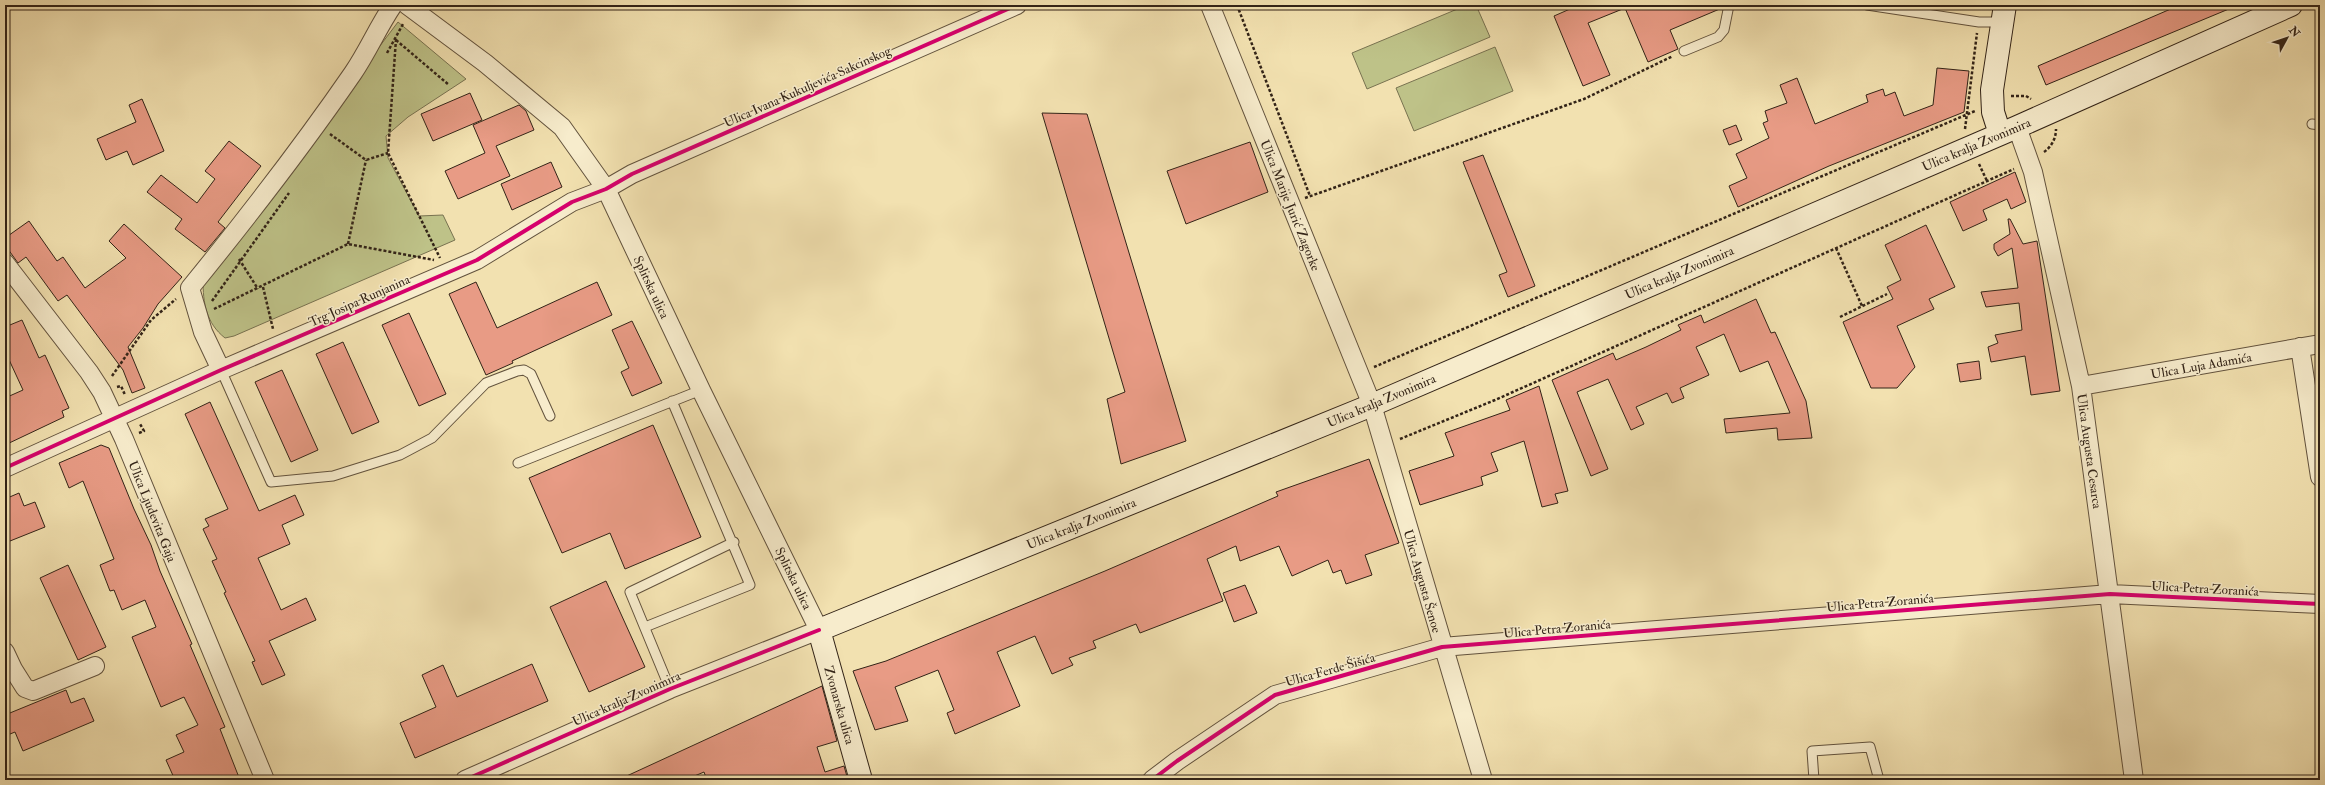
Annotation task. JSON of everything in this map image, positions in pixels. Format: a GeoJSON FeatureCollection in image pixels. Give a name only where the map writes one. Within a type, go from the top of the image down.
{"type":"FeatureCollection","features":[{"type":"Feature","properties":{"kind":"main road","name":"Ulica kralja Zvonimira"},"geometry":{"type":"LineString","coordinates":[[819,630],[1372,405],[2049,113],[2291,5]]}},
{"type":"Feature","properties":{"kind":"main road"},"geometry":{"type":"LineString","coordinates":[[2004,14],[1992,90],[1993,104],[2008,130]]}},
{"type":"Feature","properties":{"kind":"main road","name":"Zvonarska ulica"},"geometry":{"type":"LineString","coordinates":[[819,630],[861,780]]}},
{"type":"Feature","properties":{"kind":"street","name":"Splitska ulica"},"geometry":{"type":"LineString","coordinates":[[408,5],[485,63],[562,127],[594,169],[606,188],[701,390],[819,630]]}},
{"type":"Feature","properties":{"kind":"street","name":"Ulica Ivana Kukuljevića Sakcinskog"},"geometry":{"type":"LineString","coordinates":[[606,188],[632,174],[1017,5]]}},
{"type":"Feature","properties":{"kind":"street","name":"Ulica Marije Jurić Zagorke"},"geometry":{"type":"LineString","coordinates":[[1210,5],[1372,405]]}},
{"type":"Feature","properties":{"kind":"street"},"geometry":{"type":"LineString","coordinates":[[221,370],[198,318],[190,288],[228,243],[317,124],[354,71],[378,27],[392,7]]}},
{"type":"Feature","properties":{"kind":"street","name":"Ulica Augusta Cesarca"},"geometry":{"type":"LineString","coordinates":[[2008,130],[2030,162],[2081,386],[2134,780]]}},
{"type":"Feature","properties":{"kind":"street","name":"Trg Josipa Runjanina"},"geometry":{"type":"LineString","coordinates":[[5,468],[221,370],[278,347],[477,260],[572,202],[606,188]]}},
{"type":"Feature","properties":{"kind":"street","name":"Ulica Ljudevita Gaja"},"geometry":{"type":"LineString","coordinates":[[5,264],[58,330],[102,392],[115,418],[265,780]]}},
{"type":"Feature","properties":{"kind":"street","name":"Ulica Luja Adamića"},"geometry":{"type":"LineString","coordinates":[[2081,386],[2320,344]]}},
{"type":"Feature","properties":{"kind":"street"},"geometry":{"type":"LineString","coordinates":[[2300,347],[2320,477]]}},
{"type":"Feature","properties":{"kind":"street","name":"Ulica Augusta Šenoe"},"geometry":{"type":"LineString","coordinates":[[1372,405],[1482,780]]}},
{"type":"Feature","properties":{"kind":"street","name":"Ulica Petra Zoranića"},"geometry":{"type":"LineString","coordinates":[[1442,647],[2110,594],[2320,604]]}},
{"type":"Feature","properties":{"kind":"street","name":"Ulica kralja Zvonimira"},"geometry":{"type":"LineString","coordinates":[[465,780],[670,689],[819,630]]}},
{"type":"Feature","properties":{"kind":"street","name":"Ulica Ferde Šišića"},"geometry":{"type":"LineString","coordinates":[[1152,780],[1275,695],[1442,647]]}},
{"type":"Feature","properties":{"kind":"street"},"geometry":{"type":"LineString","coordinates":[[5,652],[9,670],[25,688],[33,691],[95,666]]}},
{"type":"Feature","properties":{"kind":"lane"},"geometry":{"type":"LineString","coordinates":[[1684,51],[1718,37],[1724,30],[1729,5]]}},
{"type":"Feature","properties":{"kind":"lane"},"geometry":{"type":"LineString","coordinates":[[1867,5],[1979,22],[2004,14]]}},
{"type":"Feature","properties":{"kind":"lane"},"geometry":{"type":"LineString","coordinates":[[221,370],[271,482],[333,476],[400,455],[432,438],[486,383],[517,371],[524,370],[531,374],[550,416]]}},
{"type":"Feature","properties":{"kind":"lane"},"geometry":{"type":"LineString","coordinates":[[518,464],[701,390]]}},
{"type":"Feature","properties":{"kind":"lane"},"geometry":{"type":"LineString","coordinates":[[645,628],[750,585],[734,542],[672,402]]}},
{"type":"Feature","properties":{"kind":"lane"},"geometry":{"type":"LineString","coordinates":[[670,689],[630,592],[734,542]]}},
{"type":"Feature","properties":{"kind":"lane"},"geometry":{"type":"LineString","coordinates":[[1814,780],[1812,751],[1870,747],[1879,780]]}},
{"type":"Feature","properties":{"kind":"path"},"geometry":{"type":"LineString","coordinates":[[1237,5],[1310,196]]}},
{"type":"Feature","properties":{"kind":"path"},"geometry":{"type":"LineString","coordinates":[[198,318],[348,244],[442,261],[388,153],[398,22],[392,7]]}},
{"type":"Feature","properties":{"kind":"path"},"geometry":{"type":"LineString","coordinates":[[378,27],[396,39],[449,85]]}},
{"type":"Feature","properties":{"kind":"path"},"geometry":{"type":"LineString","coordinates":[[1290,205],[1310,196],[1584,99],[1684,51]]}},
{"type":"Feature","properties":{"kind":"path"},"geometry":{"type":"LineString","coordinates":[[1359,374],[1466,326],[2010,96],[2026,96],[2040,103],[2049,113],[2056,128],[2056,135],[2047,151],[2030,162],[1495,400],[1384,446]]}},
{"type":"Feature","properties":{"kind":"path"},"geometry":{"type":"LineString","coordinates":[[317,124],[366,160]]}},
{"type":"Feature","properties":{"kind":"path"},"geometry":{"type":"LineString","coordinates":[[366,160],[388,153]]}},
{"type":"Feature","properties":{"kind":"path"},"geometry":{"type":"LineString","coordinates":[[348,244],[366,160]]}},
{"type":"Feature","properties":{"kind":"path"},"geometry":{"type":"LineString","coordinates":[[228,243],[258,289]]}},
{"type":"Feature","properties":{"kind":"path"},"geometry":{"type":"LineString","coordinates":[[1836,248],[1862,306]]}},
{"type":"Feature","properties":{"kind":"path"},"geometry":{"type":"LineString","coordinates":[[263,287],[278,347]]}},
{"type":"Feature","properties":{"kind":"path"},"geometry":{"type":"LineString","coordinates":[[102,392],[151,320],[190,288]]}},
{"type":"Feature","properties":{"kind":"path"},"geometry":{"type":"LineString","coordinates":[[1840,317],[1887,294]]}},
{"type":"Feature","properties":{"kind":"green space"},"geometry":{"type":"Polygon","coordinates":[[[1467,5],[1476,5],[1490,37],[1367,89],[1352,53],[1467,5]]]}},
{"type":"Feature","properties":{"kind":"green space"},"geometry":{"type":"Polygon","coordinates":[[[398,22],[466,79],[408,117],[386,136],[388,158],[419,216],[443,215],[455,240],[234,336],[225,338],[214,326],[207,312],[203,280],[398,22]]]}},
{"type":"Feature","properties":{"kind":"green space"},"geometry":{"type":"Polygon","coordinates":[[[1495,47],[1513,91],[1414,131],[1396,88],[1495,47]]]}},
{"type":"Feature","properties":{"kind":"building"},"geometry":{"type":"Polygon","coordinates":[[[1569,5],[1723,5],[1722,8],[1670,30],[1678,49],[1648,62],[1625,8],[1588,23],[1610,75],[1583,86],[1554,16],[1570,9],[1569,5]]]}},
{"type":"Feature","properties":{"kind":"building"},"geometry":{"type":"Polygon","coordinates":[[[2180,5],[2236,6],[2046,85],[2038,66],[2180,5]]]}},
{"type":"Feature","properties":{"kind":"building"},"geometry":{"type":"Polygon","coordinates":[[[1937,68],[1969,71],[1964,112],[1829,166],[1738,207],[1729,186],[1747,178],[1736,154],[1769,138],[1763,123],[1768,121],[1765,111],[1787,103],[1780,85],[1797,78],[1815,124],[1868,102],[1866,95],[1883,89],[1885,96],[1895,92],[1904,116],[1933,105],[1937,68]]]}},
{"type":"Feature","properties":{"kind":"building"},"geometry":{"type":"Polygon","coordinates":[[[470,93],[482,120],[433,141],[421,114],[470,93]]]}},
{"type":"Feature","properties":{"kind":"building"},"geometry":{"type":"Polygon","coordinates":[[[142,99],[164,151],[133,165],[127,151],[106,160],[97,139],[136,122],[129,105],[142,99]]]}},
{"type":"Feature","properties":{"kind":"building"},"geometry":{"type":"Polygon","coordinates":[[[519,105],[526,111],[534,130],[496,146],[510,176],[458,199],[445,171],[485,153],[473,125],[519,105]]]}},
{"type":"Feature","properties":{"kind":"building"},"geometry":{"type":"Polygon","coordinates":[[[1042,113],[1087,114],[1186,441],[1121,464],[1107,399],[1125,392],[1042,113]]]}},
{"type":"Feature","properties":{"kind":"building"},"geometry":{"type":"Polygon","coordinates":[[[1736,125],[1742,140],[1729,145],[1723,130],[1736,125]]]}},
{"type":"Feature","properties":{"kind":"building"},"geometry":{"type":"Polygon","coordinates":[[[229,141],[261,166],[218,222],[225,228],[205,252],[175,229],[182,219],[147,192],[161,175],[197,203],[215,179],[205,171],[229,141]]]}},
{"type":"Feature","properties":{"kind":"building"},"geometry":{"type":"Polygon","coordinates":[[[1250,142],[1268,192],[1186,224],[1167,171],[1250,142]]]}},
{"type":"Feature","properties":{"kind":"building"},"geometry":{"type":"Polygon","coordinates":[[[1483,155],[1535,286],[1508,297],[1499,275],[1507,272],[1463,162],[1483,155]]]}},
{"type":"Feature","properties":{"kind":"building"},"geometry":{"type":"Polygon","coordinates":[[[551,162],[562,187],[512,210],[501,184],[551,162]]]}},
{"type":"Feature","properties":{"kind":"building"},"geometry":{"type":"Polygon","coordinates":[[[2015,172],[2026,202],[2011,209],[2007,199],[1983,210],[1987,220],[1963,231],[1950,202],[2015,172]]]}},
{"type":"Feature","properties":{"kind":"building"},"geometry":{"type":"Polygon","coordinates":[[[2008,219],[2010,219],[2023,244],[2037,241],[2060,391],[2031,395],[2025,356],[1991,362],[1988,347],[1998,343],[1995,335],[2022,330],[2019,303],[1986,307],[1981,292],[2018,288],[2012,248],[1998,256],[1994,249],[1994,244],[2010,234],[2008,219]]]}},
{"type":"Feature","properties":{"kind":"building"},"geometry":{"type":"Polygon","coordinates":[[[29,221],[57,261],[63,257],[85,288],[126,258],[109,241],[124,224],[182,277],[158,304],[143,328],[128,347],[145,388],[132,393],[123,370],[67,295],[58,301],[26,257],[18,263],[5,245],[5,238],[29,221]]]}},
{"type":"Feature","properties":{"kind":"building"},"geometry":{"type":"Polygon","coordinates":[[[1926,225],[1955,287],[1929,299],[1934,309],[1897,326],[1915,367],[1897,388],[1871,388],[1843,322],[1893,299],[1887,287],[1901,280],[1885,245],[1926,225]]]}},
{"type":"Feature","properties":{"kind":"building"},"geometry":{"type":"Polygon","coordinates":[[[476,282],[497,328],[597,282],[612,315],[512,361],[513,363],[486,375],[449,294],[476,282]]]}},
{"type":"Feature","properties":{"kind":"building"},"geometry":{"type":"Polygon","coordinates":[[[1756,299],[1771,333],[1775,332],[1806,401],[1812,438],[1778,440],[1777,428],[1726,433],[1724,419],[1790,413],[1768,361],[1740,372],[1724,334],[1696,347],[1709,375],[1680,388],[1684,398],[1672,403],[1667,393],[1636,407],[1644,424],[1631,430],[1608,379],[1577,392],[1608,469],[1591,476],[1552,380],[1613,353],[1616,360],[1646,347],[1681,330],[1678,325],[1701,315],[1704,323],[1756,299]]]}},
{"type":"Feature","properties":{"kind":"building"},"geometry":{"type":"Polygon","coordinates":[[[409,313],[446,394],[419,406],[382,325],[409,313]]]}},
{"type":"Feature","properties":{"kind":"building"},"geometry":{"type":"Polygon","coordinates":[[[22,320],[39,358],[45,355],[69,408],[62,411],[64,417],[5,445],[5,398],[23,390],[5,351],[5,327],[22,320]]]}},
{"type":"Feature","properties":{"kind":"building"},"geometry":{"type":"Polygon","coordinates":[[[632,321],[662,383],[632,396],[621,372],[629,368],[612,330],[632,321]]]}},
{"type":"Feature","properties":{"kind":"building"},"geometry":{"type":"Polygon","coordinates":[[[343,342],[379,422],[352,434],[316,354],[343,342]]]}},
{"type":"Feature","properties":{"kind":"building"},"geometry":{"type":"Polygon","coordinates":[[[1979,361],[1981,379],[1960,382],[1957,364],[1979,361]]]}},
{"type":"Feature","properties":{"kind":"building"},"geometry":{"type":"Polygon","coordinates":[[[282,370],[318,450],[291,462],[255,382],[282,370]]]}},
{"type":"Feature","properties":{"kind":"building"},"geometry":{"type":"Polygon","coordinates":[[[1539,386],[1568,491],[1555,494],[1558,503],[1542,507],[1524,441],[1491,453],[1498,471],[1481,477],[1483,485],[1420,505],[1409,471],[1454,456],[1445,433],[1510,410],[1506,400],[1539,386]]]}},
{"type":"Feature","properties":{"kind":"building"},"geometry":{"type":"Polygon","coordinates":[[[210,402],[259,511],[295,495],[304,515],[282,525],[290,544],[258,558],[281,610],[306,598],[316,620],[269,641],[285,675],[262,685],[252,662],[255,661],[224,593],[226,592],[212,561],[217,559],[203,529],[209,526],[205,519],[228,509],[185,414],[210,402]]]}},
{"type":"Feature","properties":{"kind":"building"},"geometry":{"type":"Polygon","coordinates":[[[653,425],[701,537],[625,569],[610,533],[562,553],[529,478],[653,425]]]}},
{"type":"Feature","properties":{"kind":"building"},"geometry":{"type":"Polygon","coordinates":[[[101,445],[109,448],[134,509],[151,545],[160,571],[192,644],[190,645],[225,727],[220,729],[240,780],[175,780],[166,760],[184,752],[176,735],[198,725],[184,697],[161,707],[132,637],[156,627],[145,600],[122,610],[114,590],[110,591],[100,565],[114,559],[83,481],[69,488],[59,463],[101,445]]]}},
{"type":"Feature","properties":{"kind":"building"},"geometry":{"type":"Polygon","coordinates":[[[1369,459],[1399,543],[1365,555],[1372,575],[1346,584],[1341,570],[1333,573],[1328,560],[1292,576],[1279,546],[1240,561],[1236,546],[1207,559],[1223,601],[1140,633],[1136,624],[1093,641],[1096,648],[1069,658],[1073,665],[1052,674],[1035,636],[997,652],[1020,706],[955,734],[947,713],[954,710],[938,670],[895,687],[908,721],[875,730],[853,671],[886,661],[1105,571],[1278,496],[1276,492],[1369,459]]]}},
{"type":"Feature","properties":{"kind":"building"},"geometry":{"type":"Polygon","coordinates":[[[19,493],[24,506],[35,502],[45,527],[5,543],[5,499],[19,493]]]}},
{"type":"Feature","properties":{"kind":"building"},"geometry":{"type":"Polygon","coordinates":[[[68,565],[106,647],[78,660],[40,578],[68,565]]]}},
{"type":"Feature","properties":{"kind":"building"},"geometry":{"type":"Polygon","coordinates":[[[606,581],[645,667],[589,692],[550,607],[606,581]]]}},
{"type":"Feature","properties":{"kind":"building"},"geometry":{"type":"Polygon","coordinates":[[[1245,585],[1257,613],[1234,622],[1223,593],[1245,585]]]}},
{"type":"Feature","properties":{"kind":"building"},"geometry":{"type":"Polygon","coordinates":[[[532,664],[548,701],[415,758],[400,723],[436,707],[422,675],[443,665],[457,697],[532,664]]]}},
{"type":"Feature","properties":{"kind":"building"},"geometry":{"type":"Polygon","coordinates":[[[822,686],[837,741],[817,747],[825,772],[844,766],[848,780],[707,780],[704,772],[685,780],[618,780],[822,686]]]}},
{"type":"Feature","properties":{"kind":"building"},"geometry":{"type":"Polygon","coordinates":[[[66,690],[71,703],[84,698],[94,721],[23,751],[15,732],[5,736],[5,715],[66,690]]]}},
{"type":"Feature","properties":{"kind":"cycle path"},"geometry":{"type":"LineString","coordinates":[[5,468],[221,370],[477,260],[572,202],[606,189],[632,174],[1017,5]]}},
{"type":"Feature","properties":{"kind":"cycle path"},"geometry":{"type":"LineString","coordinates":[[1152,780],[1177,761],[1275,695],[1442,647],[2110,594],[2320,604]]}},
{"type":"Feature","properties":{"kind":"cycle path"},"geometry":{"type":"LineString","coordinates":[[465,780],[670,689],[819,630]]}}]}
